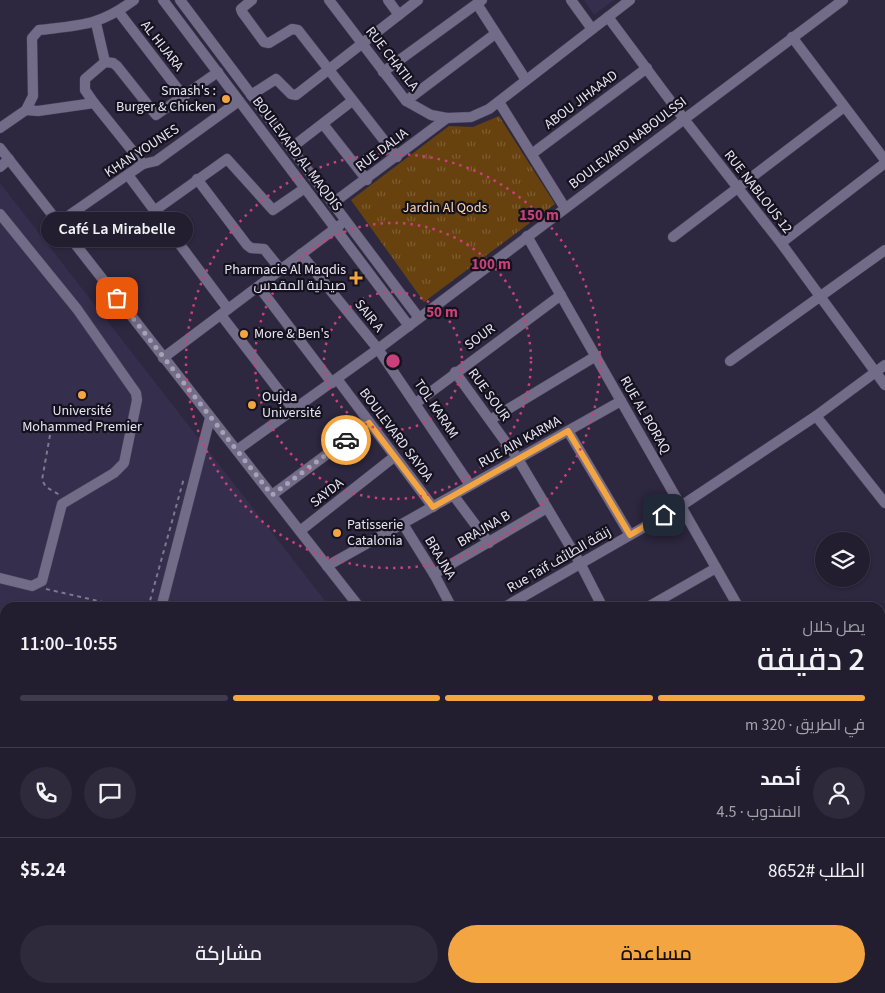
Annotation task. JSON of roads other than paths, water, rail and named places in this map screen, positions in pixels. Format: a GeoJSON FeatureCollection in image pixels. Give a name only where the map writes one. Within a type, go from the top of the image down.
{"type":"FeatureCollection","features":[{"type":"Feature","properties":{"kind":"street"},"geometry":{"type":"LineString","coordinates":[[0,128],[26,110],[33,96],[32,38],[34,33],[39,30],[96,23],[134,0]]}},
{"type":"Feature","properties":{"kind":"street","name":"BOULEVARD AL MAQDIS"},"geometry":{"type":"LineString","coordinates":[[163,0],[408,326]]}},
{"type":"Feature","properties":{"kind":"street"},"geometry":{"type":"LineString","coordinates":[[252,0],[241,9],[266,43],[292,29],[298,30],[397,156]]}},
{"type":"Feature","properties":{"kind":"street","name":"RUE CHATILA"},"geometry":{"type":"LineString","coordinates":[[329,0],[406,101],[431,115],[447,118]]}},
{"type":"Feature","properties":{"kind":"street"},"geometry":{"type":"LineString","coordinates":[[388,0],[399,15]]}},
{"type":"Feature","properties":{"kind":"street"},"geometry":{"type":"LineString","coordinates":[[251,95],[276,79],[291,94],[296,95],[363,45],[418,0]]}},
{"type":"Feature","properties":{"kind":"street"},"geometry":{"type":"LineString","coordinates":[[571,0],[592,28]]}},
{"type":"Feature","properties":{"kind":"street"},"geometry":{"type":"LineString","coordinates":[[447,118],[476,116],[499,102],[630,0]]}},
{"type":"Feature","properties":{"kind":"street","name":"BOULEVARD NABOULSSI"},"geometry":{"type":"LineString","coordinates":[[237,450],[378,349],[684,119],[792,37],[830,3],[843,0]]}},
{"type":"Feature","properties":{"kind":"street"},"geometry":{"type":"LineString","coordinates":[[172,11],[182,1]]}},
{"type":"Feature","properties":{"kind":"street","name":"BOULEVARD AL MAQDIS"},"geometry":{"type":"LineString","coordinates":[[182,1],[419,318]]}},
{"type":"Feature","properties":{"kind":"street"},"geometry":{"type":"LineString","coordinates":[[384,72],[479,2],[495,34],[526,80]]}},
{"type":"Feature","properties":{"kind":"street","name":"AL HIJARA"},"geometry":{"type":"LineString","coordinates":[[118,11],[184,97]]}},
{"type":"Feature","properties":{"kind":"street","name":"RUE NABLOUS 12"},"geometry":{"type":"LineString","coordinates":[[608,17],[736,188],[781,243],[885,385]]}},
{"type":"Feature","properties":{"kind":"street"},"geometry":{"type":"LineString","coordinates":[[96,23],[105,62]]}},
{"type":"Feature","properties":{"kind":"street"},"geometry":{"type":"LineString","coordinates":[[406,101],[495,34]]}},
{"type":"Feature","properties":{"kind":"street"},"geometry":{"type":"LineString","coordinates":[[781,243],[885,161],[792,37]]}},
{"type":"Feature","properties":{"kind":"street"},"geometry":{"type":"LineString","coordinates":[[143,164],[94,104],[85,90],[85,79],[105,62],[114,63],[156,116],[218,72]]}},
{"type":"Feature","properties":{"kind":"street","name":"ABOU JIHAAAD"},"geometry":{"type":"LineString","coordinates":[[532,153],[646,68]]}},
{"type":"Feature","properties":{"kind":"street","name":"KHAN YOUNES"},"geometry":{"type":"LineString","coordinates":[[58,223],[143,164],[156,161],[239,101]]}},
{"type":"Feature","properties":{"kind":"street"},"geometry":{"type":"LineString","coordinates":[[291,148],[352,101]]}},
{"type":"Feature","properties":{"kind":"street"},"geometry":{"type":"LineString","coordinates":[[499,102],[565,208]]}},
{"type":"Feature","properties":{"kind":"street"},"geometry":{"type":"LineString","coordinates":[[26,110],[38,111],[94,104]]}},
{"type":"Feature","properties":{"kind":"street"},"geometry":{"type":"LineString","coordinates":[[673,237],[844,107]]}},
{"type":"Feature","properties":{"kind":"street","name":"RUE DALIA"},"geometry":{"type":"LineString","coordinates":[[334,203],[447,118]]}},
{"type":"Feature","properties":{"kind":"street"},"geometry":{"type":"LineString","coordinates":[[322,124],[367,180]]}},
{"type":"Feature","properties":{"kind":"street"},"geometry":{"type":"LineString","coordinates":[[0,148],[355,602]]}},
{"type":"Feature","properties":{"kind":"street"},"geometry":{"type":"LineString","coordinates":[[0,167],[9,159]]}},
{"type":"Feature","properties":{"kind":"street"},"geometry":{"type":"LineString","coordinates":[[154,211],[227,159],[273,210],[305,188]]}},
{"type":"Feature","properties":{"kind":"street"},"geometry":{"type":"LineString","coordinates":[[128,175],[294,410]]}},
{"type":"Feature","properties":{"kind":"street"},"geometry":{"type":"LineString","coordinates":[[197,179],[247,245],[266,252],[280,270]]}},
{"type":"Feature","properties":{"kind":"street"},"geometry":{"type":"LineString","coordinates":[[0,214],[77,308],[136,393],[137,408],[124,464],[68,500],[59,512],[44,577],[39,584],[32,586],[0,578]]}},
{"type":"Feature","properties":{"kind":"street"},"geometry":{"type":"LineString","coordinates":[[163,358],[346,220]]}},
{"type":"Feature","properties":{"kind":"street","name":"RUE AL BORAQ"},"geometry":{"type":"LineString","coordinates":[[527,236],[736,602]]}},
{"type":"Feature","properties":{"kind":"street"},"geometry":{"type":"LineString","coordinates":[[730,361],[885,250]]}},
{"type":"Feature","properties":{"kind":"street","name":"SAIR A"},"geometry":{"type":"LineString","coordinates":[[301,254],[378,349]]}},
{"type":"Feature","properties":{"kind":"street","name":"BOULEVARD SAYDA"},"geometry":{"type":"LineString","coordinates":[[259,287],[369,423],[433,507]]}},
{"type":"Feature","properties":{"kind":"street","name":"SOUR"},"geometry":{"type":"LineString","coordinates":[[416,403],[455,372],[561,295]]}},
{"type":"Feature","properties":{"kind":"street","name":"TOL KARAM"},"geometry":{"type":"LineString","coordinates":[[378,349],[470,485]]}},
{"type":"Feature","properties":{"kind":"street"},"geometry":{"type":"LineString","coordinates":[[490,420],[596,356]]}},
{"type":"Feature","properties":{"kind":"street","name":"Rue Taïf زنقة الطائف"},"geometry":{"type":"LineString","coordinates":[[513,602],[681,506],[816,416],[885,365]]}},
{"type":"Feature","properties":{"kind":"street","name":"RUE SOUR"},"geometry":{"type":"LineString","coordinates":[[455,372],[518,459],[580,563],[600,602]]}},
{"type":"Feature","properties":{"kind":"street","name":"RUE AIN KARMA"},"geometry":{"type":"LineString","coordinates":[[327,566],[621,401]]}},
{"type":"Feature","properties":{"kind":"street"},"geometry":{"type":"LineString","coordinates":[[816,416],[885,503]]}},
{"type":"Feature","properties":{"kind":"street"},"geometry":{"type":"LineString","coordinates":[[163,602],[210,418]]}},
{"type":"Feature","properties":{"kind":"street"},"geometry":{"type":"LineString","coordinates":[[272,495],[369,423]]}},
{"type":"Feature","properties":{"kind":"street"},"geometry":{"type":"LineString","coordinates":[[568,431],[630,535]]}},
{"type":"Feature","properties":{"kind":"street","name":"SAYDA"},"geometry":{"type":"LineString","coordinates":[[300,531],[394,457]]}},
{"type":"Feature","properties":{"kind":"street"},"geometry":{"type":"LineString","coordinates":[[454,496],[489,543]]}},
{"type":"Feature","properties":{"kind":"street","name":"BRAJNA B"},"geometry":{"type":"LineString","coordinates":[[434,574],[547,508]]}},
{"type":"Feature","properties":{"kind":"street","name":"BRAJNA"},"geometry":{"type":"LineString","coordinates":[[403,524],[449,602]]}},
{"type":"Feature","properties":{"kind":"street"},"geometry":{"type":"LineString","coordinates":[[658,602],[716,568]]}},
{"type":"Feature","properties":{"kind":"place","name":"Smash's : Burger & Chicken"},"geometry":{"type":"Point","coordinates":[226,99]}},
{"type":"Feature","properties":{"kind":"place","name":"Pharmacie Al Maqdis صيدلية المقدس"},"geometry":{"type":"Point","coordinates":[356,278]}},
{"type":"Feature","properties":{"kind":"place","name":"Café La Mirabelle"},"geometry":{"type":"Point","coordinates":[117,298]}},
{"type":"Feature","properties":{"kind":"place","name":"More & Ben's"},"geometry":{"type":"Point","coordinates":[244,334]}},
{"type":"Feature","properties":{"kind":"place","name":"Université Mohammed Premier"},"geometry":{"type":"Point","coordinates":[82,395]}},
{"type":"Feature","properties":{"kind":"place","name":"Oujda Université"},"geometry":{"type":"Point","coordinates":[252,405]}},
{"type":"Feature","properties":{"kind":"place","name":"Patisserie Catalonia"},"geometry":{"type":"Point","coordinates":[337,533]}},
{"type":"Feature","properties":{"kind":"park label","name":"Jardin Al Qods"},"geometry":{"type":"Point","coordinates":[445,208]}}]}
